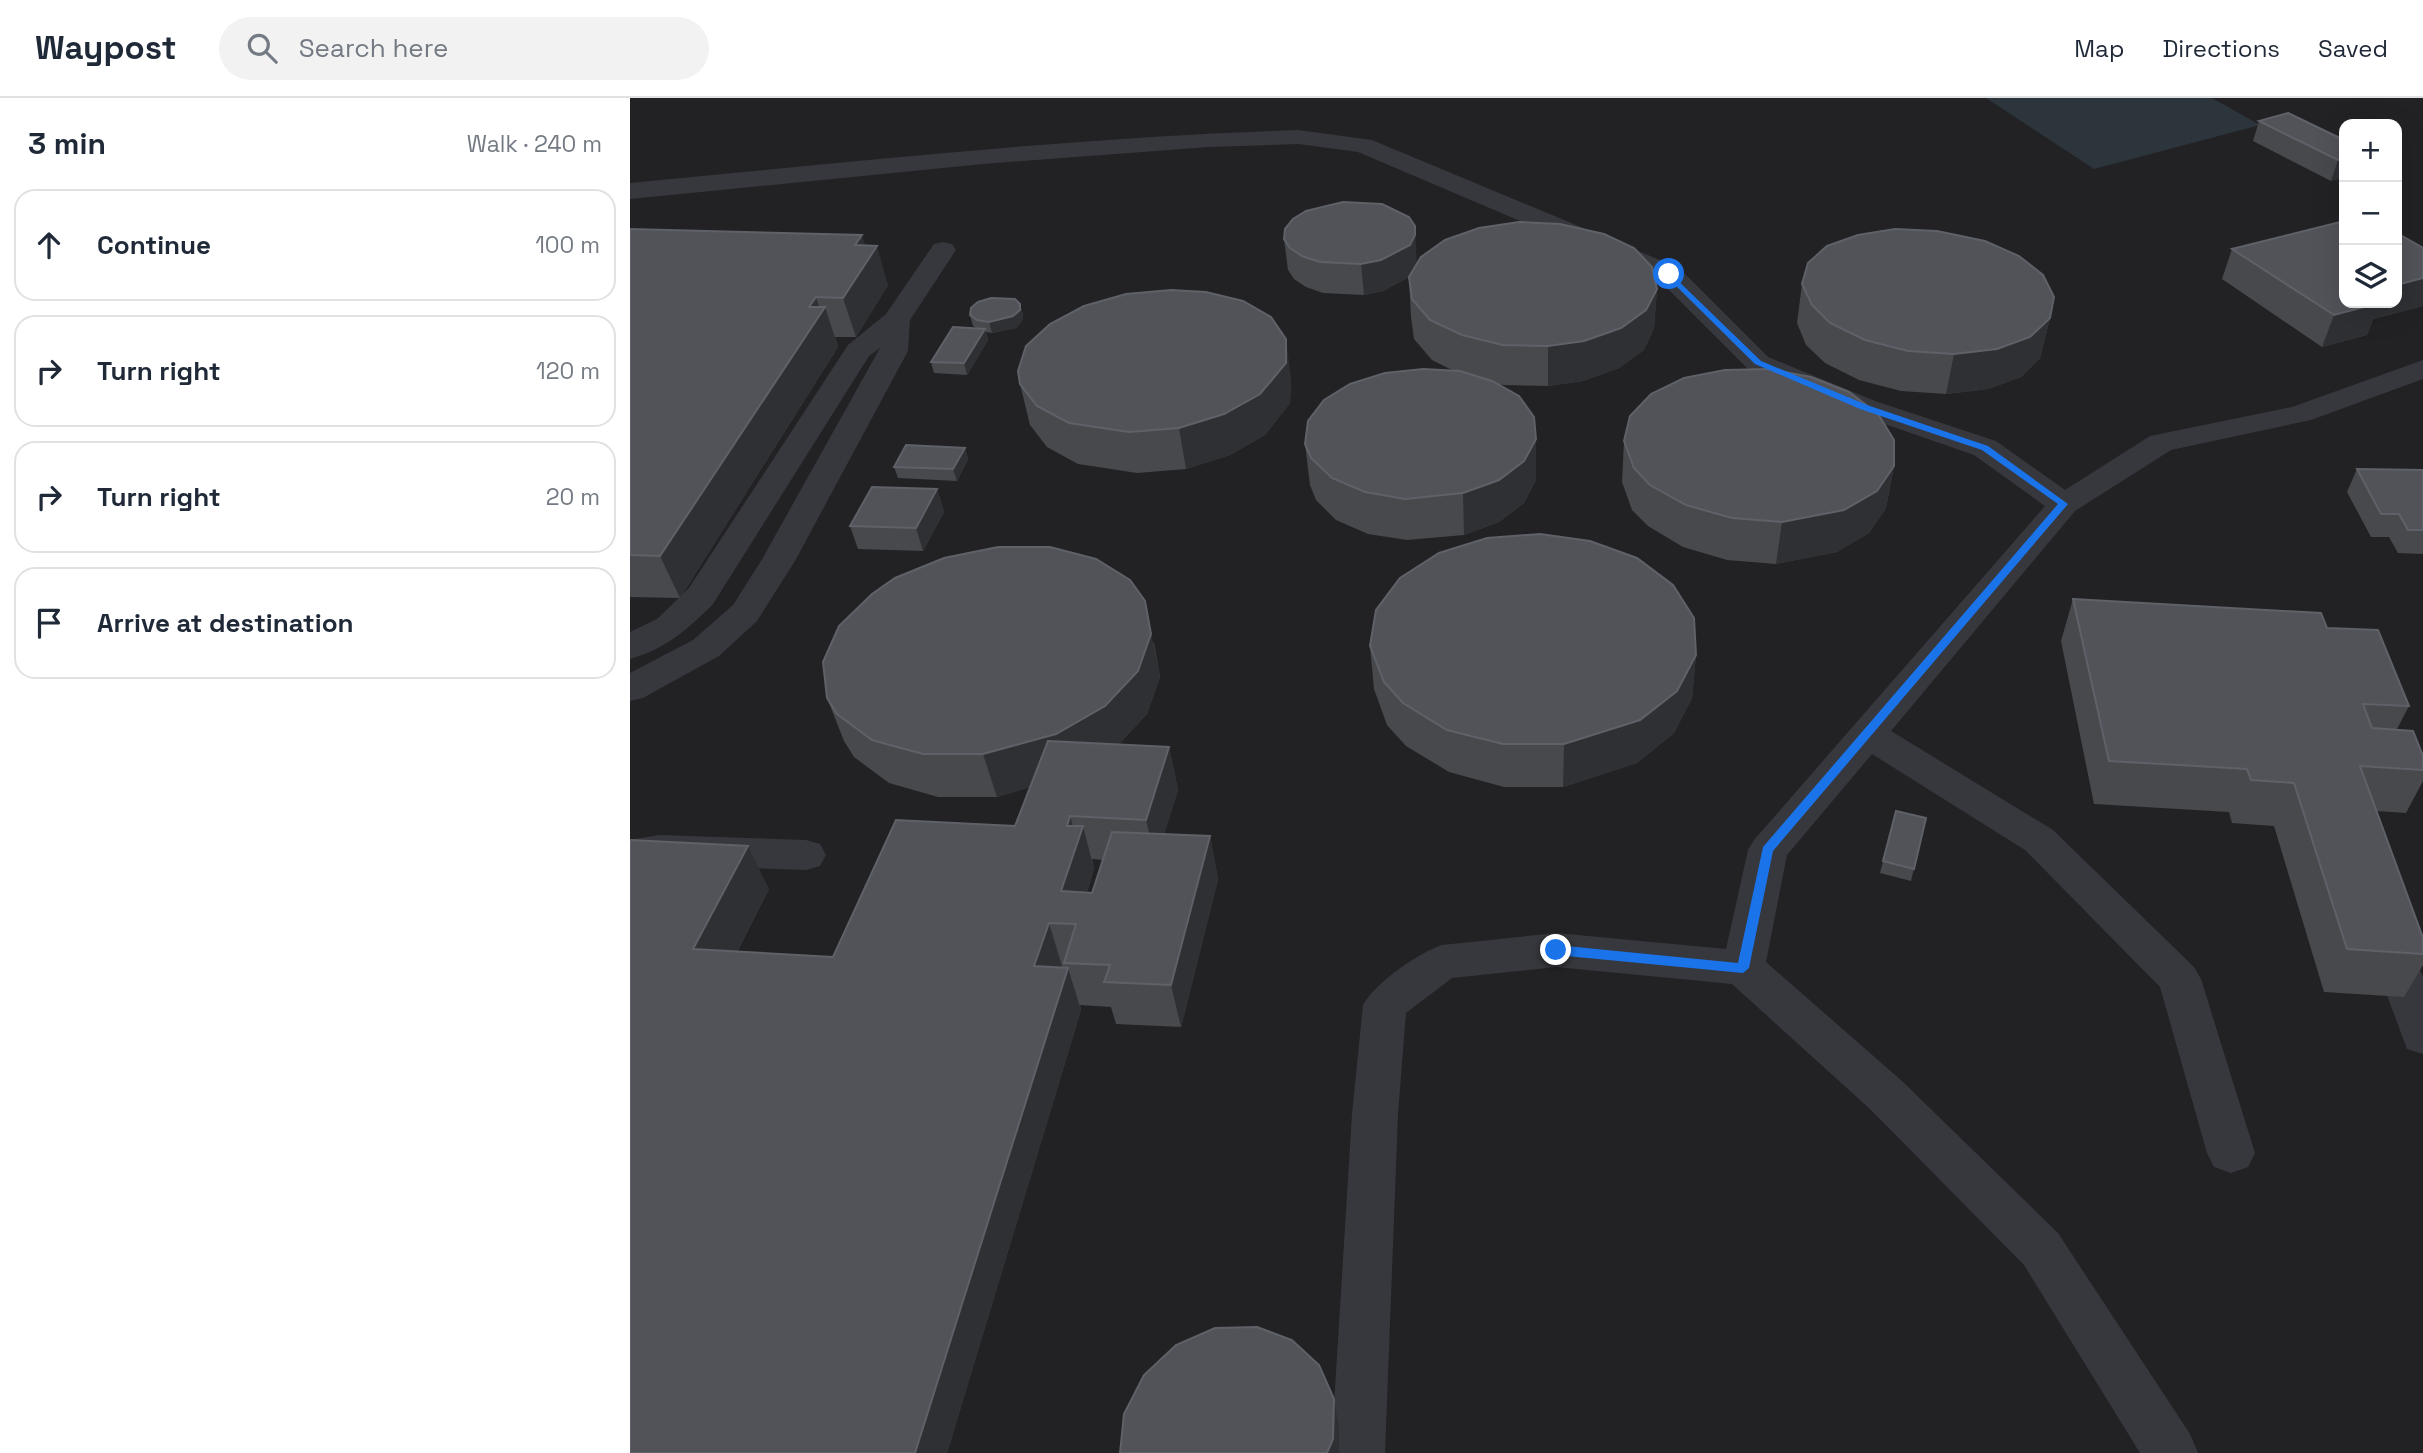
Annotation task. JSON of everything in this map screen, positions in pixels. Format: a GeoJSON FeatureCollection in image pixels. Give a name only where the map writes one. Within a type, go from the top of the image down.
{"type":"FeatureCollection","features":[{"type":"Feature","properties":{"kind":"lane"},"geometry":{"type":"LineString","coordinates":[[630,191],[983,157],[1209,140],[1298,137],[1363,145],[1669,274],[1758,363],[1864,407],[1985,448],[2064,504]]}},
{"type":"Feature","properties":{"kind":"lane"},"geometry":{"type":"LineString","coordinates":[[630,647],[670,627],[701,596],[858,351],[896,320],[943,250]]}},
{"type":"Feature","properties":{"kind":"lane"},"geometry":{"type":"LineString","coordinates":[[630,689],[706,648],[746,613],[778,561],[894,351],[896,320]]}},
{"type":"Feature","properties":{"kind":"lane"},"geometry":{"type":"LineString","coordinates":[[1743,968],[1768,850],[2064,504],[2161,443],[2300,414],[2423,369]]}},
{"type":"Feature","properties":{"kind":"lane"},"geometry":{"type":"LineString","coordinates":[[1866,733],[2039,840],[2179,979],[2231,1153]]}},
{"type":"Feature","properties":{"kind":"lane"},"geometry":{"type":"LineString","coordinates":[[630,855],[659,850],[806,855]]}},
{"type":"Feature","properties":{"kind":"lane"},"geometry":{"type":"LineString","coordinates":[[1358,1453],[1375,1114],[1385,1005],[1442,962],[1556,950],[1743,968],[1886,1095],[2041,1249],[2171,1453]]}},
{"type":"Feature","properties":{"kind":"lane"},"geometry":{"type":"LineString","coordinates":[[2403,979],[2423,1036]]}},
{"type":"Feature","properties":{"kind":"shaded area"},"geometry":{"type":"Polygon","coordinates":[[[630,98],[2423,98],[2423,1453],[630,1453],[630,98]]]}},
{"type":"Feature","properties":{"kind":"shaded area"},"geometry":{"type":"Polygon","coordinates":[[[1986,98],[2212,98],[2260,125],[2094,169],[1986,98]]]}},
{"type":"Feature","properties":{"kind":"building"},"geometry":{"type":"Polygon","coordinates":[[[2288,113],[2339,138],[2339,160],[2338,160],[2259,121],[2288,113]]]}},
{"type":"Feature","properties":{"kind":"building"},"geometry":{"type":"Polygon","coordinates":[[[1343,202],[1382,204],[1409,217],[1415,226],[1415,235],[1410,245],[1381,260],[1361,264],[1320,262],[1302,256],[1290,248],[1284,239],[1285,229],[1293,219],[1306,211],[1343,202]]]}},
{"type":"Feature","properties":{"kind":"building"},"geometry":{"type":"Polygon","coordinates":[[[1519,222],[1560,224],[1604,234],[1634,248],[1652,267],[1657,289],[1646,310],[1621,328],[1584,341],[1548,346],[1503,345],[1462,335],[1430,320],[1412,299],[1409,277],[1421,257],[1445,240],[1479,228],[1519,222]]]}},
{"type":"Feature","properties":{"kind":"building"},"geometry":{"type":"Polygon","coordinates":[[[2339,222],[2339,308],[2360,308],[2334,315],[2232,249],[2339,222]]]}},
{"type":"Feature","properties":{"kind":"building"},"geometry":{"type":"Polygon","coordinates":[[[630,229],[862,235],[855,245],[877,246],[843,298],[816,297],[809,307],[825,307],[660,556],[630,555],[630,229]]]}},
{"type":"Feature","properties":{"kind":"building"},"geometry":{"type":"Polygon","coordinates":[[[1895,229],[1937,231],[1985,241],[2019,256],[2043,275],[2054,297],[2050,318],[2030,337],[1997,349],[1954,354],[1908,351],[1865,340],[1830,323],[1812,305],[1802,284],[1808,263],[1827,246],[1858,235],[1895,229]]]}},
{"type":"Feature","properties":{"kind":"building"},"geometry":{"type":"Polygon","coordinates":[[[2402,236],[2423,248],[2423,278],[2402,284],[2402,236]]]}},
{"type":"Feature","properties":{"kind":"building"},"geometry":{"type":"Polygon","coordinates":[[[1171,290],[1206,292],[1243,301],[1271,317],[1286,339],[1286,363],[1260,394],[1224,414],[1179,428],[1129,432],[1069,423],[1037,406],[1020,384],[1018,371],[1026,346],[1050,324],[1084,306],[1126,294],[1171,290]]]}},
{"type":"Feature","properties":{"kind":"building"},"geometry":{"type":"Polygon","coordinates":[[[991,298],[1015,299],[1020,304],[1020,310],[1013,316],[989,322],[977,320],[970,315],[971,308],[978,302],[991,298]]]}},
{"type":"Feature","properties":{"kind":"building"},"geometry":{"type":"Polygon","coordinates":[[[953,327],[985,329],[964,363],[931,362],[953,327]]]}},
{"type":"Feature","properties":{"kind":"building"},"geometry":{"type":"Polygon","coordinates":[[[1423,369],[1460,371],[1492,381],[1519,396],[1534,417],[1536,439],[1524,461],[1499,480],[1463,493],[1405,499],[1365,492],[1332,478],[1311,458],[1305,444],[1308,421],[1324,400],[1350,384],[1385,373],[1423,369]]]}},
{"type":"Feature","properties":{"kind":"building"},"geometry":{"type":"Polygon","coordinates":[[[1769,369],[1811,377],[1849,392],[1878,414],[1894,440],[1894,466],[1877,491],[1844,510],[1782,522],[1732,518],[1686,505],[1650,485],[1634,468],[1624,441],[1630,416],[1651,394],[1684,378],[1725,370],[1769,369]]]}},
{"type":"Feature","properties":{"kind":"building"},"geometry":{"type":"Polygon","coordinates":[[[906,445],[965,448],[953,469],[894,467],[906,445]]]}},
{"type":"Feature","properties":{"kind":"building"},"geometry":{"type":"Polygon","coordinates":[[[2357,469],[2423,470],[2423,530],[2408,530],[2399,514],[2381,514],[2357,469]]]}},
{"type":"Feature","properties":{"kind":"building"},"geometry":{"type":"Polygon","coordinates":[[[872,487],[937,489],[916,528],[850,526],[872,487]]]}},
{"type":"Feature","properties":{"kind":"building"},"geometry":{"type":"Polygon","coordinates":[[[1540,534],[1590,541],[1637,558],[1673,585],[1694,618],[1696,655],[1677,691],[1640,720],[1564,744],[1503,744],[1447,730],[1403,703],[1384,682],[1370,646],[1376,610],[1400,578],[1439,553],[1487,538],[1540,534]]]}},
{"type":"Feature","properties":{"kind":"building"},"geometry":{"type":"Polygon","coordinates":[[[998,547],[1050,547],[1096,559],[1130,580],[1145,601],[1151,634],[1138,671],[1105,706],[1056,734],[983,754],[923,754],[872,740],[837,714],[827,698],[823,662],[839,626],[872,594],[895,578],[944,558],[998,547]]]}},
{"type":"Feature","properties":{"kind":"building"},"geometry":{"type":"Polygon","coordinates":[[[2073,599],[2321,613],[2327,628],[2378,630],[2409,706],[2363,704],[2372,728],[2413,731],[2423,756],[2423,770],[2360,766],[2423,938],[2423,954],[2347,949],[2294,783],[2251,780],[2247,769],[2109,761],[2073,599]]]}},
{"type":"Feature","properties":{"kind":"building"},"geometry":{"type":"Polygon","coordinates":[[[1048,741],[1169,747],[1146,820],[1070,816],[1067,826],[1083,826],[1061,891],[1092,893],[1112,832],[1210,836],[1171,985],[1104,982],[1110,965],[1064,963],[1076,924],[1049,923],[1034,966],[1068,968],[915,1453],[630,1453],[630,840],[748,846],[693,949],[833,957],[896,820],[1015,826],[1048,741]]]}},
{"type":"Feature","properties":{"kind":"building"},"geometry":{"type":"Polygon","coordinates":[[[1896,811],[1926,818],[1914,869],[1883,861],[1896,811]]]}},
{"type":"Feature","properties":{"kind":"building"},"geometry":{"type":"Polygon","coordinates":[[[1257,1327],[1292,1340],[1319,1365],[1334,1399],[1333,1439],[1327,1453],[1120,1453],[1124,1414],[1144,1375],[1176,1345],[1215,1328],[1257,1327]]]}},
{"type":"Feature","properties":{"kind":"route"},"geometry":{"type":"LineString","coordinates":[[1556,950],[1743,968],[1768,850],[2064,504],[1985,448],[1864,407],[1758,363],[1669,274]]}}]}
